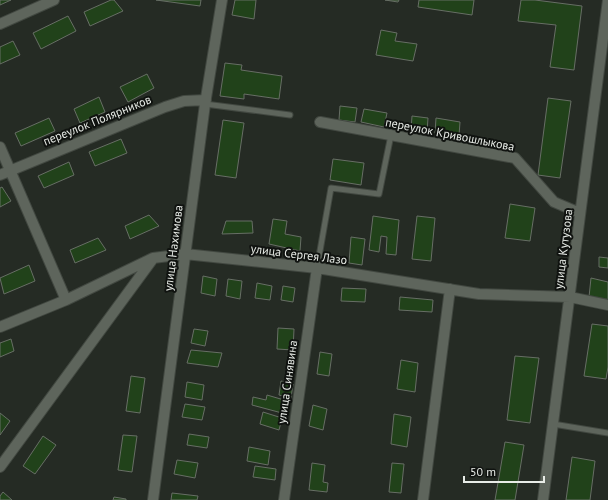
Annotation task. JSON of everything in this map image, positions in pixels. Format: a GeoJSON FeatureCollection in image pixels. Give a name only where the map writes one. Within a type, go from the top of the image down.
{"type":"FeatureCollection","features":[{"type":"Feature","properties":{"kind":"street"},"geometry":{"type":"LineString","coordinates":[[0,24],[35,4],[54,0]]}},
{"type":"Feature","properties":{"kind":"street","name":"улица Нахимова"},"geometry":{"type":"LineString","coordinates":[[153,500],[205,102],[222,0]]}},
{"type":"Feature","properties":{"kind":"street","name":"улица Кутузова"},"geometry":{"type":"LineString","coordinates":[[543,500],[608,0]]}},
{"type":"Feature","properties":{"kind":"street","name":"переулок Полярников"},"geometry":{"type":"LineString","coordinates":[[0,175],[164,107],[184,101],[205,102]]}},
{"type":"Feature","properties":{"kind":"street","name":"переулок Кривошлыкова"},"geometry":{"type":"LineString","coordinates":[[320,122],[515,158],[554,202],[580,213]]}},
{"type":"Feature","properties":{"kind":"street"},"geometry":{"type":"LineString","coordinates":[[0,147],[66,300]]}},
{"type":"Feature","properties":{"kind":"street","name":"улица Сергея Лазо"},"geometry":{"type":"LineString","coordinates":[[0,327],[66,300],[153,258],[185,254],[317,268],[479,294],[570,297],[608,305]]}},
{"type":"Feature","properties":{"kind":"street","name":"улица Нахимова"},"geometry":{"type":"LineString","coordinates":[[0,467],[153,258]]}},
{"type":"Feature","properties":{"kind":"street","name":"улица Синявина"},"geometry":{"type":"LineString","coordinates":[[284,500],[317,268]]}},
{"type":"Feature","properties":{"kind":"street"},"geometry":{"type":"LineString","coordinates":[[423,500],[450,289]]}},
{"type":"Feature","properties":{"kind":"lane"},"geometry":{"type":"LineString","coordinates":[[205,102],[290,115]]}},
{"type":"Feature","properties":{"kind":"lane"},"geometry":{"type":"LineString","coordinates":[[317,268],[331,188],[379,194],[391,135]]}},
{"type":"Feature","properties":{"kind":"lane"},"geometry":{"type":"LineString","coordinates":[[553,424],[608,433]]}},
{"type":"Feature","properties":{"kind":"building"},"geometry":{"type":"Polygon","coordinates":[[[0,0],[11,0],[0,5],[0,0]]]}},
{"type":"Feature","properties":{"kind":"building"},"geometry":{"type":"Polygon","coordinates":[[[114,0],[123,11],[90,26],[84,12],[114,0]]]}},
{"type":"Feature","properties":{"kind":"building"},"geometry":{"type":"Polygon","coordinates":[[[156,0],[201,0],[200,6],[156,0]]]}},
{"type":"Feature","properties":{"kind":"building"},"geometry":{"type":"Polygon","coordinates":[[[235,0],[256,0],[254,19],[232,15],[235,0]]]}},
{"type":"Feature","properties":{"kind":"building"},"geometry":{"type":"Polygon","coordinates":[[[385,0],[399,0],[398,2],[385,0]]]}},
{"type":"Feature","properties":{"kind":"building"},"geometry":{"type":"Polygon","coordinates":[[[419,0],[474,0],[472,15],[418,7],[419,0]]]}},
{"type":"Feature","properties":{"kind":"building"},"geometry":{"type":"Polygon","coordinates":[[[521,0],[535,0],[582,6],[574,70],[550,67],[556,25],[518,21],[521,0]]]}},
{"type":"Feature","properties":{"kind":"building"},"geometry":{"type":"Polygon","coordinates":[[[68,16],[76,31],[41,49],[33,33],[68,16]]]}},
{"type":"Feature","properties":{"kind":"building"},"geometry":{"type":"Polygon","coordinates":[[[381,30],[397,33],[395,41],[417,44],[413,61],[376,55],[381,30]]]}},
{"type":"Feature","properties":{"kind":"building"},"geometry":{"type":"Polygon","coordinates":[[[13,41],[20,55],[0,64],[0,47],[13,41]]]}},
{"type":"Feature","properties":{"kind":"building"},"geometry":{"type":"Polygon","coordinates":[[[225,63],[242,65],[241,70],[282,76],[279,99],[244,94],[244,99],[220,96],[225,63]]]}},
{"type":"Feature","properties":{"kind":"building"},"geometry":{"type":"Polygon","coordinates":[[[147,74],[154,88],[128,102],[120,87],[147,74]]]}},
{"type":"Feature","properties":{"kind":"building"},"geometry":{"type":"Polygon","coordinates":[[[99,97],[105,112],[80,123],[74,109],[99,97]]]}},
{"type":"Feature","properties":{"kind":"building"},"geometry":{"type":"Polygon","coordinates":[[[548,98],[571,101],[560,178],[538,175],[548,98]]]}},
{"type":"Feature","properties":{"kind":"building"},"geometry":{"type":"Polygon","coordinates":[[[340,106],[357,108],[355,122],[339,120],[340,106]]]}},
{"type":"Feature","properties":{"kind":"building"},"geometry":{"type":"Polygon","coordinates":[[[364,109],[387,113],[384,127],[361,122],[364,109]]]}},
{"type":"Feature","properties":{"kind":"building"},"geometry":{"type":"Polygon","coordinates":[[[412,116],[428,118],[427,132],[411,130],[412,116]]]}},
{"type":"Feature","properties":{"kind":"building"},"geometry":{"type":"Polygon","coordinates":[[[49,118],[55,131],[21,146],[15,133],[49,118]]]}},
{"type":"Feature","properties":{"kind":"building"},"geometry":{"type":"Polygon","coordinates":[[[436,118],[460,122],[459,136],[435,133],[436,118]]]}},
{"type":"Feature","properties":{"kind":"building"},"geometry":{"type":"Polygon","coordinates":[[[223,120],[244,123],[236,178],[215,175],[223,120]]]}},
{"type":"Feature","properties":{"kind":"building"},"geometry":{"type":"Polygon","coordinates":[[[121,139],[127,153],[95,166],[89,152],[121,139]]]}},
{"type":"Feature","properties":{"kind":"building"},"geometry":{"type":"Polygon","coordinates":[[[333,159],[364,163],[361,185],[330,180],[333,159]]]}},
{"type":"Feature","properties":{"kind":"building"},"geometry":{"type":"Polygon","coordinates":[[[69,162],[74,175],[44,188],[38,176],[69,162]]]}},
{"type":"Feature","properties":{"kind":"building"},"geometry":{"type":"Polygon","coordinates":[[[2,187],[11,201],[0,207],[0,188],[2,187]]]}},
{"type":"Feature","properties":{"kind":"building"},"geometry":{"type":"Polygon","coordinates":[[[510,204],[535,208],[530,241],[505,238],[510,204]]]}},
{"type":"Feature","properties":{"kind":"building"},"geometry":{"type":"Polygon","coordinates":[[[149,215],[159,226],[130,239],[125,226],[149,215]]]}},
{"type":"Feature","properties":{"kind":"building"},"geometry":{"type":"Polygon","coordinates":[[[373,216],[399,220],[396,255],[386,254],[387,237],[381,236],[379,252],[369,250],[373,216]]]}},
{"type":"Feature","properties":{"kind":"building"},"geometry":{"type":"Polygon","coordinates":[[[417,216],[435,218],[431,261],[412,259],[417,216]]]}},
{"type":"Feature","properties":{"kind":"building"},"geometry":{"type":"Polygon","coordinates":[[[273,219],[287,221],[285,234],[301,237],[300,251],[269,244],[273,219]]]}},
{"type":"Feature","properties":{"kind":"building"},"geometry":{"type":"Polygon","coordinates":[[[226,221],[252,221],[253,233],[222,234],[226,221]]]}},
{"type":"Feature","properties":{"kind":"building"},"geometry":{"type":"Polygon","coordinates":[[[351,237],[365,239],[362,265],[349,263],[351,237]]]}},
{"type":"Feature","properties":{"kind":"building"},"geometry":{"type":"Polygon","coordinates":[[[98,238],[106,250],[75,263],[70,250],[98,238]]]}},
{"type":"Feature","properties":{"kind":"building"},"geometry":{"type":"Polygon","coordinates":[[[599,257],[608,258],[608,268],[599,267],[599,257]]]}},
{"type":"Feature","properties":{"kind":"building"},"geometry":{"type":"Polygon","coordinates":[[[29,265],[35,281],[4,294],[0,278],[29,265]]]}},
{"type":"Feature","properties":{"kind":"building"},"geometry":{"type":"Polygon","coordinates":[[[203,276],[217,279],[215,296],[201,293],[203,276]]]}},
{"type":"Feature","properties":{"kind":"building"},"geometry":{"type":"Polygon","coordinates":[[[591,278],[608,282],[608,302],[589,297],[591,278]]]}},
{"type":"Feature","properties":{"kind":"building"},"geometry":{"type":"Polygon","coordinates":[[[228,279],[242,281],[240,299],[226,296],[228,279]]]}},
{"type":"Feature","properties":{"kind":"building"},"geometry":{"type":"Polygon","coordinates":[[[257,283],[272,286],[270,300],[255,298],[257,283]]]}},
{"type":"Feature","properties":{"kind":"building"},"geometry":{"type":"Polygon","coordinates":[[[283,286],[295,288],[293,302],[281,300],[283,286]]]}},
{"type":"Feature","properties":{"kind":"building"},"geometry":{"type":"Polygon","coordinates":[[[342,288],[366,289],[365,302],[341,301],[342,288]]]}},
{"type":"Feature","properties":{"kind":"building"},"geometry":{"type":"Polygon","coordinates":[[[400,297],[433,300],[432,312],[399,310],[400,297]]]}},
{"type":"Feature","properties":{"kind":"building"},"geometry":{"type":"Polygon","coordinates":[[[592,324],[608,326],[608,367],[606,379],[584,376],[592,324]]]}},
{"type":"Feature","properties":{"kind":"building"},"geometry":{"type":"Polygon","coordinates":[[[278,328],[294,329],[293,350],[277,349],[278,328]]]}},
{"type":"Feature","properties":{"kind":"building"},"geometry":{"type":"Polygon","coordinates":[[[194,329],[208,331],[205,346],[191,343],[194,329]]]}},
{"type":"Feature","properties":{"kind":"building"},"geometry":{"type":"Polygon","coordinates":[[[11,339],[14,351],[0,357],[0,343],[11,339]]]}},
{"type":"Feature","properties":{"kind":"building"},"geometry":{"type":"Polygon","coordinates":[[[191,350],[222,353],[218,367],[187,363],[191,350]]]}},
{"type":"Feature","properties":{"kind":"building"},"geometry":{"type":"Polygon","coordinates":[[[320,352],[332,354],[329,376],[317,374],[320,352]]]}},
{"type":"Feature","properties":{"kind":"building"},"geometry":{"type":"Polygon","coordinates":[[[515,356],[539,358],[530,423],[507,420],[515,356]]]}},
{"type":"Feature","properties":{"kind":"building"},"geometry":{"type":"Polygon","coordinates":[[[401,360],[418,363],[415,392],[397,389],[401,360]]]}},
{"type":"Feature","properties":{"kind":"building"},"geometry":{"type":"Polygon","coordinates":[[[131,376],[145,378],[140,413],[126,411],[131,376]]]}},
{"type":"Feature","properties":{"kind":"building"},"geometry":{"type":"Polygon","coordinates":[[[281,381],[293,384],[291,398],[279,395],[281,381]]]}},
{"type":"Feature","properties":{"kind":"building"},"geometry":{"type":"Polygon","coordinates":[[[187,382],[204,385],[202,400],[185,397],[187,382]]]}},
{"type":"Feature","properties":{"kind":"building"},"geometry":{"type":"Polygon","coordinates":[[[267,395],[284,400],[282,413],[252,405],[253,397],[266,400],[267,395]]]}},
{"type":"Feature","properties":{"kind":"building"},"geometry":{"type":"Polygon","coordinates":[[[185,404],[205,407],[202,420],[182,417],[185,404]]]}},
{"type":"Feature","properties":{"kind":"building"},"geometry":{"type":"Polygon","coordinates":[[[313,405],[327,409],[323,430],[309,426],[313,405]]]}},
{"type":"Feature","properties":{"kind":"building"},"geometry":{"type":"Polygon","coordinates":[[[263,412],[282,418],[279,430],[260,424],[263,412]]]}},
{"type":"Feature","properties":{"kind":"building"},"geometry":{"type":"Polygon","coordinates":[[[0,413],[10,421],[0,435],[0,413]]]}},
{"type":"Feature","properties":{"kind":"building"},"geometry":{"type":"Polygon","coordinates":[[[394,414],[411,417],[407,447],[391,444],[394,414]]]}},
{"type":"Feature","properties":{"kind":"building"},"geometry":{"type":"Polygon","coordinates":[[[189,434],[209,437],[207,448],[187,445],[189,434]]]}},
{"type":"Feature","properties":{"kind":"building"},"geometry":{"type":"Polygon","coordinates":[[[123,435],[137,436],[132,472],[118,470],[123,435]]]}},
{"type":"Feature","properties":{"kind":"building"},"geometry":{"type":"Polygon","coordinates":[[[43,436],[56,445],[35,474],[23,466],[43,436]]]}},
{"type":"Feature","properties":{"kind":"building"},"geometry":{"type":"Polygon","coordinates":[[[505,442],[524,445],[515,500],[495,500],[505,442]]]}},
{"type":"Feature","properties":{"kind":"building"},"geometry":{"type":"Polygon","coordinates":[[[249,447],[270,451],[268,465],[247,461],[249,447]]]}},
{"type":"Feature","properties":{"kind":"building"},"geometry":{"type":"Polygon","coordinates":[[[572,457],[595,461],[590,500],[566,500],[572,457]]]}},
{"type":"Feature","properties":{"kind":"building"},"geometry":{"type":"Polygon","coordinates":[[[177,460],[198,463],[195,478],[174,474],[177,460]]]}},
{"type":"Feature","properties":{"kind":"building"},"geometry":{"type":"Polygon","coordinates":[[[312,463],[325,465],[323,482],[328,483],[327,492],[309,490],[312,463]]]}},
{"type":"Feature","properties":{"kind":"building"},"geometry":{"type":"Polygon","coordinates":[[[392,463],[404,464],[401,493],[389,492],[392,463]]]}},
{"type":"Feature","properties":{"kind":"building"},"geometry":{"type":"Polygon","coordinates":[[[255,466],[276,469],[275,480],[253,477],[255,466]]]}},
{"type":"Feature","properties":{"kind":"building"},"geometry":{"type":"Polygon","coordinates":[[[3,492],[12,500],[0,500],[0,496],[3,492]]]}},
{"type":"Feature","properties":{"kind":"building"},"geometry":{"type":"Polygon","coordinates":[[[172,493],[198,496],[197,500],[171,500],[172,493]]]}},
{"type":"Feature","properties":{"kind":"building"},"geometry":{"type":"Polygon","coordinates":[[[114,497],[126,499],[126,500],[113,500],[114,497]]]}}]}
